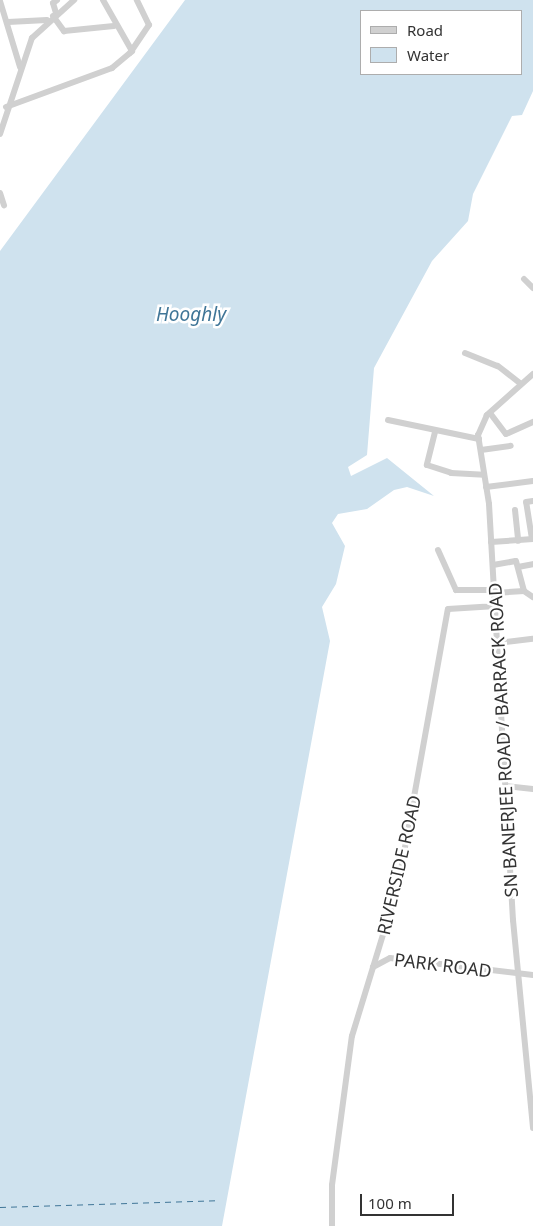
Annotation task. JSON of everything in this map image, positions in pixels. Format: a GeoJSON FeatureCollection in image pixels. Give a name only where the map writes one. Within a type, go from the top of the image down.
{"type":"FeatureCollection","features":[{"type":"Feature","properties":{"kind":"street"},"geometry":{"type":"LineString","coordinates":[[57,0],[52,3],[52,16],[64,31],[114,26]]}},
{"type":"Feature","properties":{"kind":"street"},"geometry":{"type":"LineString","coordinates":[[0,134],[6,107],[32,38],[52,16],[74,0]]}},
{"type":"Feature","properties":{"kind":"street"},"geometry":{"type":"LineString","coordinates":[[103,0],[114,26],[132,50]]}},
{"type":"Feature","properties":{"kind":"street"},"geometry":{"type":"LineString","coordinates":[[6,107],[99,76],[132,50],[149,24],[137,0]]}},
{"type":"Feature","properties":{"kind":"street"},"geometry":{"type":"LineString","coordinates":[[0,1],[8,22],[14,58],[20,67]]}},
{"type":"Feature","properties":{"kind":"street"},"geometry":{"type":"LineString","coordinates":[[8,22],[52,16]]}},
{"type":"Feature","properties":{"kind":"street"},"geometry":{"type":"LineString","coordinates":[[0,193],[4,206]]}},
{"type":"Feature","properties":{"kind":"street"},"geometry":{"type":"LineString","coordinates":[[524,279],[533,288]]}},
{"type":"Feature","properties":{"kind":"street"},"geometry":{"type":"LineString","coordinates":[[465,354],[498,366],[520,384]]}},
{"type":"Feature","properties":{"kind":"street"},"geometry":{"type":"LineString","coordinates":[[531,375],[533,384]]}},
{"type":"Feature","properties":{"kind":"street","name":"SN BANERJEE ROAD / BARRACK ROAD"},"geometry":{"type":"LineString","coordinates":[[531,375],[490,413],[481,424],[479,439],[486,487],[493,565],[505,786],[533,1128]]}},
{"type":"Feature","properties":{"kind":"street"},"geometry":{"type":"LineString","coordinates":[[490,413],[506,434],[533,422]]}},
{"type":"Feature","properties":{"kind":"street"},"geometry":{"type":"LineString","coordinates":[[388,420],[435,432],[479,439]]}},
{"type":"Feature","properties":{"kind":"street"},"geometry":{"type":"LineString","coordinates":[[435,432],[426,465],[451,473],[484,475]]}},
{"type":"Feature","properties":{"kind":"street"},"geometry":{"type":"LineString","coordinates":[[480,450],[511,446]]}},
{"type":"Feature","properties":{"kind":"street"},"geometry":{"type":"LineString","coordinates":[[486,487],[533,482]]}},
{"type":"Feature","properties":{"kind":"street"},"geometry":{"type":"LineString","coordinates":[[491,542],[533,539],[526,502],[533,501]]}},
{"type":"Feature","properties":{"kind":"street"},"geometry":{"type":"LineString","coordinates":[[515,510],[518,541]]}},
{"type":"Feature","properties":{"kind":"street"},"geometry":{"type":"LineString","coordinates":[[438,550],[456,590],[524,591],[533,597]]}},
{"type":"Feature","properties":{"kind":"street"},"geometry":{"type":"LineString","coordinates":[[493,565],[516,562],[524,591]]}},
{"type":"Feature","properties":{"kind":"street"},"geometry":{"type":"LineString","coordinates":[[518,567],[533,564]]}},
{"type":"Feature","properties":{"kind":"street","name":"RIVERSIDE ROAD"},"geometry":{"type":"LineString","coordinates":[[332,1226],[332,1185],[352,1036],[370,970],[381,944],[398,886],[448,609],[496,606]]}},
{"type":"Feature","properties":{"kind":"street"},"geometry":{"type":"LineString","coordinates":[[498,643],[533,639]]}},
{"type":"Feature","properties":{"kind":"street"},"geometry":{"type":"LineString","coordinates":[[505,786],[533,789]]}},
{"type":"Feature","properties":{"kind":"street"},"geometry":{"type":"LineString","coordinates":[[381,944],[390,958]]}},
{"type":"Feature","properties":{"kind":"street","name":"PARK ROAD"},"geometry":{"type":"LineString","coordinates":[[370,970],[390,958],[520,976],[533,975]]}},
{"type":"Feature","properties":{"kind":"water","name":"Hooghly"},"geometry":{"type":"Polygon","coordinates":[[[185,0],[533,0],[533,91],[522,115],[512,116],[473,194],[468,221],[432,261],[374,368],[367,455],[348,467],[351,476],[387,458],[434,496],[407,487],[394,490],[367,509],[338,514],[332,523],[345,546],[336,584],[322,607],[330,641],[222,1226],[0,1226],[0,251],[185,0]]]}},
{"type":"Feature","properties":{"kind":"ferry route"},"geometry":{"type":"LineString","coordinates":[[0,1207],[217,1200]]}}]}
